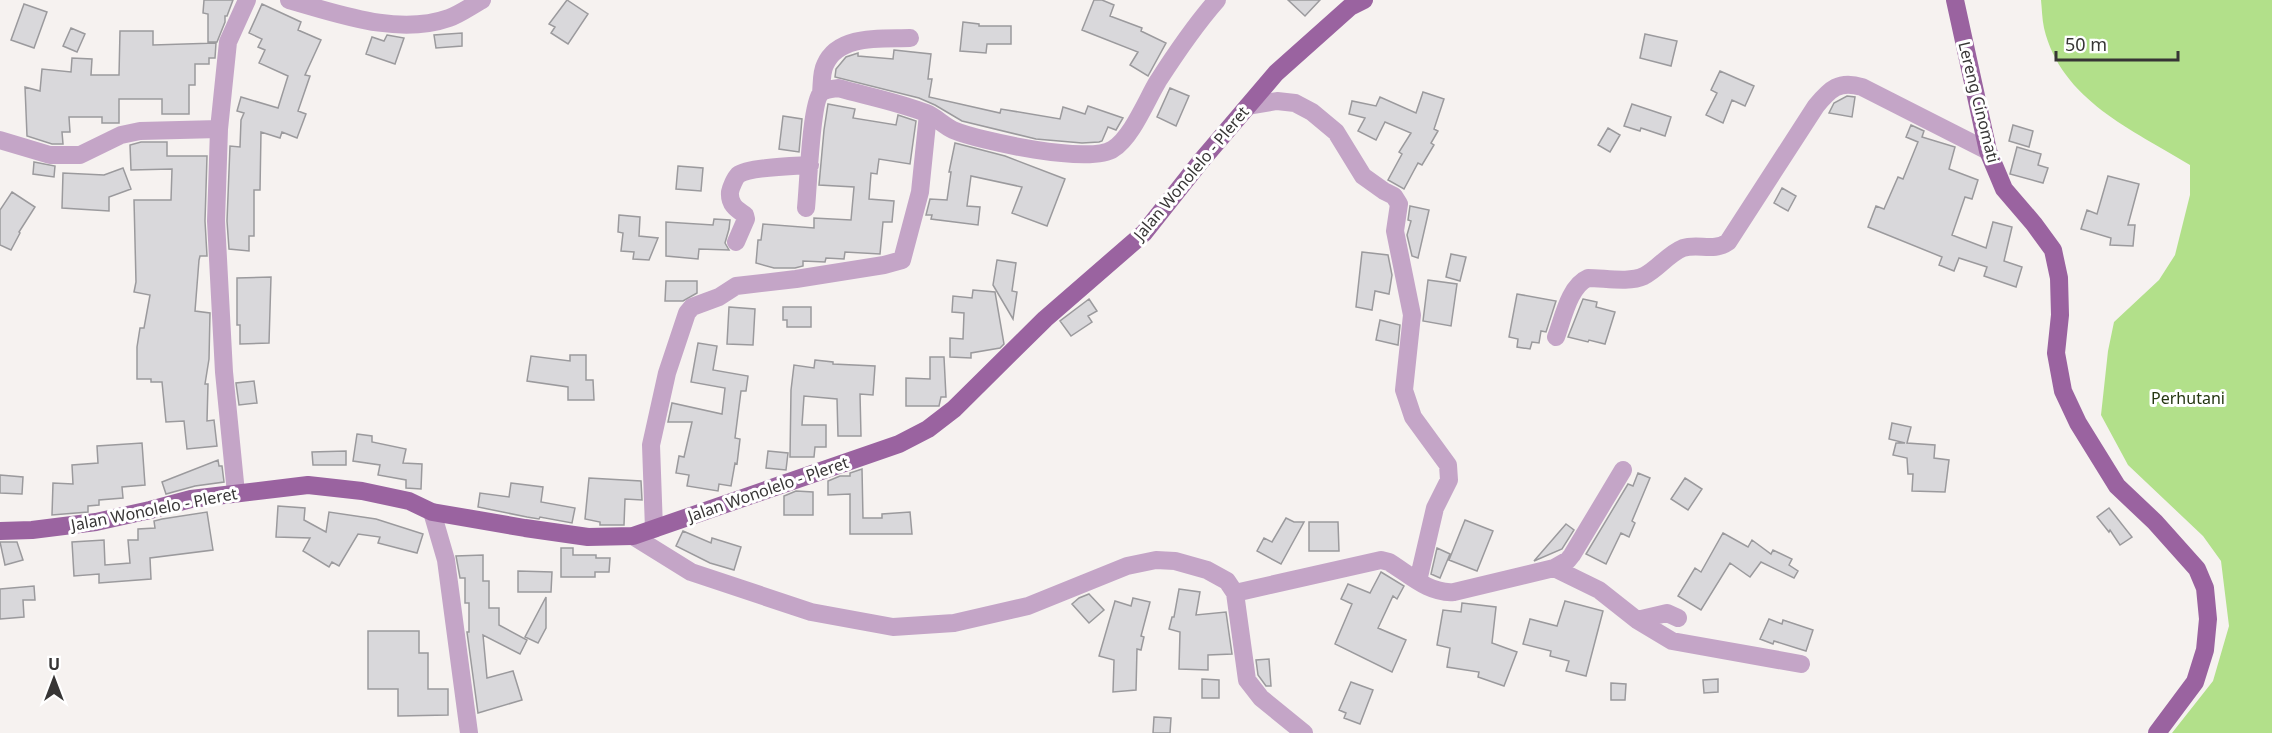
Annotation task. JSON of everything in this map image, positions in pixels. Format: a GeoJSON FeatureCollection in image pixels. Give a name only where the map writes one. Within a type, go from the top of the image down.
{"type":"FeatureCollection","features":[{"type":"Feature","properties":{"kind":"main road","name":"Jalan Wonolelo - Pleret"},"geometry":{"type":"LineString","coordinates":[[0,531],[32,530],[96,522],[191,499],[308,485],[362,491],[410,501],[432,512],[588,537],[633,536],[899,444],[928,429],[954,409],[1045,320],[1144,233],[1201,160],[1276,73],[1350,7],[1364,0]]}},
{"type":"Feature","properties":{"kind":"main road","name":"Lereng Cinomati"},"geometry":{"type":"LineString","coordinates":[[1955,0],[1988,151],[2004,189],[2053,250],[2059,278],[2060,315],[2056,353],[2063,391],[2078,423],[2117,486],[2155,522],[2197,569],[2205,588],[2208,618],[2202,661],[2194,682],[2157,733]]}},
{"type":"Feature","properties":{"kind":"street"},"geometry":{"type":"LineString","coordinates":[[236,493],[224,372],[216,221],[219,129],[228,42],[247,0]]}},
{"type":"Feature","properties":{"kind":"street"},"geometry":{"type":"LineString","coordinates":[[289,0],[354,17],[401,25],[417,25],[451,17],[482,0]]}},
{"type":"Feature","properties":{"kind":"street"},"geometry":{"type":"LineString","coordinates":[[821,93],[838,88],[928,114],[952,129],[1018,147],[1099,155],[1113,149],[1126,136],[1158,82],[1201,18],[1217,0]]}},
{"type":"Feature","properties":{"kind":"street"},"geometry":{"type":"LineString","coordinates":[[806,208],[815,109],[821,93],[824,67],[832,52],[862,40],[910,38]]}},
{"type":"Feature","properties":{"kind":"street"},"geometry":{"type":"LineString","coordinates":[[1556,337],[1575,290],[1582,280],[1643,277],[1680,249],[1691,246],[1715,247],[1728,242],[1816,106],[1826,94],[1842,84],[1862,87],[1988,151]]}},
{"type":"Feature","properties":{"kind":"street"},"geometry":{"type":"LineString","coordinates":[[1248,106],[1277,101],[1295,103],[1312,112],[1336,132],[1363,176],[1394,196],[1399,204],[1395,231],[1412,315],[1404,390],[1413,417],[1448,465],[1449,473],[1449,480],[1435,508],[1418,581]]}},
{"type":"Feature","properties":{"kind":"street"},"geometry":{"type":"LineString","coordinates":[[654,529],[651,445],[667,373],[687,313],[692,307],[719,297],[736,286],[805,278],[902,260],[920,192],[928,114]]}},
{"type":"Feature","properties":{"kind":"street"},"geometry":{"type":"LineString","coordinates":[[0,140],[50,155],[80,155],[121,135],[140,131],[219,129]]}},
{"type":"Feature","properties":{"kind":"street"},"geometry":{"type":"LineString","coordinates":[[736,242],[746,219],[745,215],[731,202],[731,189],[737,176],[744,172],[783,166],[810,165]]}},
{"type":"Feature","properties":{"kind":"street"},"geometry":{"type":"LineString","coordinates":[[1236,593],[1381,560],[1389,562],[1432,590],[1449,593],[1554,568],[1572,555],[1623,470]]}},
{"type":"Feature","properties":{"kind":"street"},"geometry":{"type":"LineString","coordinates":[[432,512],[446,560],[469,733]]}},
{"type":"Feature","properties":{"kind":"street"},"geometry":{"type":"LineString","coordinates":[[633,536],[691,572],[811,612],[893,627],[954,623],[1028,606],[1127,566],[1156,560],[1175,561],[1207,570],[1227,581],[1236,593],[1247,680],[1261,698],[1304,733]]}},
{"type":"Feature","properties":{"kind":"street"},"geometry":{"type":"LineString","coordinates":[[1554,568],[1599,590],[1637,620],[1672,641],[1801,664]]}},
{"type":"Feature","properties":{"kind":"street"},"geometry":{"type":"LineString","coordinates":[[1637,620],[1667,613],[1678,618]]}},
{"type":"Feature","properties":{"kind":"green space","name":"Perhutani"},"geometry":{"type":"Polygon","coordinates":[[[2041,0],[2272,0],[2272,733],[2172,733],[2213,681],[2229,626],[2221,561],[2203,536],[2128,465],[2101,415],[2108,351],[2114,322],[2159,280],[2175,255],[2190,195],[2190,165],[2123,125],[2083,94],[2066,75],[2053,53],[2044,28],[2041,0]]]}},
{"type":"Feature","properties":{"kind":"building"},"geometry":{"type":"Polygon","coordinates":[[[204,0],[233,0],[217,42],[208,42],[208,14],[203,13],[204,0]]]}},
{"type":"Feature","properties":{"kind":"building"},"geometry":{"type":"Polygon","coordinates":[[[567,0],[588,14],[568,44],[551,33],[555,27],[549,24],[567,0]]]}},
{"type":"Feature","properties":{"kind":"building"},"geometry":{"type":"Polygon","coordinates":[[[1094,0],[1102,0],[1114,5],[1110,16],[1142,28],[1141,31],[1166,43],[1148,76],[1130,65],[1138,52],[1082,30],[1094,0]]]}},
{"type":"Feature","properties":{"kind":"building"},"geometry":{"type":"Polygon","coordinates":[[[1288,0],[1320,0],[1305,16],[1288,0]]]}},
{"type":"Feature","properties":{"kind":"building"},"geometry":{"type":"Polygon","coordinates":[[[24,4],[47,12],[34,48],[11,40],[24,4]]]}},
{"type":"Feature","properties":{"kind":"building"},"geometry":{"type":"Polygon","coordinates":[[[262,4],[301,22],[298,30],[321,40],[305,75],[310,76],[298,111],[306,114],[297,138],[282,132],[280,138],[261,132],[260,190],[254,190],[254,236],[249,236],[249,251],[229,249],[227,221],[230,146],[240,147],[241,120],[244,113],[237,111],[241,97],[278,108],[288,76],[259,63],[265,50],[258,47],[262,39],[249,33],[262,4]]]}},
{"type":"Feature","properties":{"kind":"building"},"geometry":{"type":"Polygon","coordinates":[[[963,22],[979,24],[979,26],[1011,26],[1011,44],[987,44],[986,53],[960,51],[963,22]]]}},
{"type":"Feature","properties":{"kind":"building"},"geometry":{"type":"Polygon","coordinates":[[[71,28],[85,34],[77,52],[63,46],[71,28]]]}},
{"type":"Feature","properties":{"kind":"building"},"geometry":{"type":"Polygon","coordinates":[[[120,31],[153,31],[153,45],[216,43],[215,58],[209,58],[209,64],[195,64],[195,85],[189,85],[189,114],[162,114],[162,99],[119,99],[119,123],[102,123],[102,117],[69,117],[70,132],[62,132],[63,144],[52,144],[27,136],[25,87],[40,91],[42,69],[71,72],[72,58],[92,59],[91,75],[119,75],[120,31]]]}},
{"type":"Feature","properties":{"kind":"building"},"geometry":{"type":"Polygon","coordinates":[[[462,33],[462,46],[436,48],[434,35],[462,33]]]}},
{"type":"Feature","properties":{"kind":"building"},"geometry":{"type":"Polygon","coordinates":[[[1645,34],[1677,41],[1671,66],[1640,58],[1645,34]]]}},
{"type":"Feature","properties":{"kind":"building"},"geometry":{"type":"Polygon","coordinates":[[[387,35],[404,38],[395,64],[366,54],[372,37],[384,41],[387,35]]]}},
{"type":"Feature","properties":{"kind":"building"},"geometry":{"type":"Polygon","coordinates":[[[894,50],[931,54],[928,79],[932,79],[929,97],[1000,113],[1001,109],[1060,119],[1063,107],[1085,114],[1088,106],[1123,118],[1116,130],[1108,127],[1102,141],[1099,142],[1082,143],[1036,139],[962,121],[919,98],[835,77],[836,69],[846,57],[858,53],[858,56],[893,59],[894,50]]]}},
{"type":"Feature","properties":{"kind":"building"},"geometry":{"type":"Polygon","coordinates":[[[1720,71],[1754,86],[1745,106],[1732,100],[1723,123],[1706,115],[1717,93],[1711,90],[1720,71]]]}},
{"type":"Feature","properties":{"kind":"building"},"geometry":{"type":"Polygon","coordinates":[[[1170,88],[1189,96],[1176,126],[1157,117],[1170,88]]]}},
{"type":"Feature","properties":{"kind":"building"},"geometry":{"type":"Polygon","coordinates":[[[1423,92],[1444,99],[1434,129],[1438,131],[1431,143],[1434,145],[1422,165],[1418,163],[1404,189],[1388,180],[1402,154],[1399,152],[1411,133],[1385,122],[1376,140],[1358,131],[1365,118],[1349,114],[1352,101],[1376,106],[1380,97],[1416,113],[1423,92]]]}},
{"type":"Feature","properties":{"kind":"building"},"geometry":{"type":"Polygon","coordinates":[[[1847,96],[1855,97],[1852,117],[1829,113],[1834,103],[1847,96]]]}},
{"type":"Feature","properties":{"kind":"building"},"geometry":{"type":"Polygon","coordinates":[[[828,104],[855,109],[853,118],[896,125],[898,115],[916,121],[910,164],[879,159],[877,174],[871,173],[869,199],[894,201],[892,222],[883,222],[880,254],[845,252],[844,259],[826,258],[825,262],[803,261],[803,266],[795,268],[774,268],[756,263],[758,240],[761,240],[763,224],[814,228],[814,218],[851,220],[854,187],[819,185],[828,104]]]}},
{"type":"Feature","properties":{"kind":"building"},"geometry":{"type":"Polygon","coordinates":[[[1632,104],[1671,117],[1665,136],[1641,128],[1640,131],[1624,126],[1632,104]]]}},
{"type":"Feature","properties":{"kind":"building"},"geometry":{"type":"Polygon","coordinates":[[[783,116],[802,119],[799,152],[779,149],[783,116]]]}},
{"type":"Feature","properties":{"kind":"building"},"geometry":{"type":"Polygon","coordinates":[[[1911,125],[1924,131],[1922,137],[1955,147],[1949,169],[1978,180],[1972,199],[1965,197],[1952,235],[1986,248],[1993,222],[2012,227],[2004,261],[2022,267],[2016,287],[1984,276],[1987,267],[1959,258],[1954,271],[1939,265],[1942,257],[1868,227],[1876,206],[1884,209],[1898,177],[1903,179],[1918,142],[1906,137],[1911,125]]]}},
{"type":"Feature","properties":{"kind":"building"},"geometry":{"type":"Polygon","coordinates":[[[2013,125],[2033,131],[2029,147],[2009,141],[2013,125]]]}},
{"type":"Feature","properties":{"kind":"building"},"geometry":{"type":"Polygon","coordinates":[[[1608,128],[1620,135],[1610,152],[1598,145],[1608,128]]]}},
{"type":"Feature","properties":{"kind":"building"},"geometry":{"type":"Polygon","coordinates":[[[141,142],[167,142],[167,156],[207,156],[205,221],[207,256],[200,256],[199,260],[195,311],[210,313],[209,359],[205,384],[208,384],[207,421],[214,420],[217,446],[187,449],[184,421],[166,422],[162,382],[137,379],[137,347],[140,328],[144,328],[150,295],[134,292],[136,282],[134,200],[171,200],[172,169],[131,170],[130,145],[141,142]]]}},
{"type":"Feature","properties":{"kind":"building"},"geometry":{"type":"Polygon","coordinates":[[[955,143],[1005,156],[1065,179],[1047,226],[1012,213],[1022,187],[971,176],[967,206],[980,207],[978,225],[931,219],[932,215],[926,215],[930,199],[947,200],[951,172],[949,172],[955,143]]]}},
{"type":"Feature","properties":{"kind":"building"},"geometry":{"type":"Polygon","coordinates":[[[2017,147],[2041,154],[2038,165],[2048,168],[2043,183],[2010,174],[2017,147]]]}},
{"type":"Feature","properties":{"kind":"building"},"geometry":{"type":"Polygon","coordinates":[[[34,162],[55,166],[54,177],[33,174],[34,162]]]}},
{"type":"Feature","properties":{"kind":"building"},"geometry":{"type":"Polygon","coordinates":[[[678,166],[703,168],[701,191],[676,189],[678,166]]]}},
{"type":"Feature","properties":{"kind":"building"},"geometry":{"type":"Polygon","coordinates":[[[123,168],[131,189],[109,197],[109,211],[62,208],[63,173],[104,175],[123,168]]]}},
{"type":"Feature","properties":{"kind":"building"},"geometry":{"type":"Polygon","coordinates":[[[2108,176],[2139,184],[2128,225],[2135,225],[2133,246],[2110,245],[2111,238],[2081,229],[2087,210],[2097,214],[2108,176]]]}},
{"type":"Feature","properties":{"kind":"building"},"geometry":{"type":"Polygon","coordinates":[[[1782,188],[1796,196],[1788,211],[1774,203],[1782,188]]]}},
{"type":"Feature","properties":{"kind":"building"},"geometry":{"type":"Polygon","coordinates":[[[12,192],[35,207],[11,250],[0,245],[0,210],[12,192]]]}},
{"type":"Feature","properties":{"kind":"building"},"geometry":{"type":"Polygon","coordinates":[[[1410,206],[1429,210],[1418,258],[1412,256],[1407,235],[1411,221],[1408,220],[1410,206]]]}},
{"type":"Feature","properties":{"kind":"building"},"geometry":{"type":"Polygon","coordinates":[[[619,215],[640,217],[639,236],[658,238],[649,260],[633,259],[634,252],[621,251],[623,233],[618,232],[619,215]]]}},
{"type":"Feature","properties":{"kind":"building"},"geometry":{"type":"Polygon","coordinates":[[[714,219],[730,220],[725,243],[729,250],[699,249],[698,259],[666,256],[666,222],[713,225],[714,219]]]}},
{"type":"Feature","properties":{"kind":"building"},"geometry":{"type":"Polygon","coordinates":[[[1362,252],[1388,255],[1392,275],[1389,294],[1375,291],[1372,310],[1356,307],[1362,252]]]}},
{"type":"Feature","properties":{"kind":"building"},"geometry":{"type":"Polygon","coordinates":[[[1451,254],[1466,257],[1460,281],[1446,277],[1451,254]]]}},
{"type":"Feature","properties":{"kind":"building"},"geometry":{"type":"Polygon","coordinates":[[[997,260],[1016,263],[1012,291],[1017,292],[1013,319],[993,285],[997,260]]]}},
{"type":"Feature","properties":{"kind":"building"},"geometry":{"type":"Polygon","coordinates":[[[271,277],[269,343],[240,344],[240,325],[237,325],[237,278],[271,277]]]}},
{"type":"Feature","properties":{"kind":"building"},"geometry":{"type":"Polygon","coordinates":[[[1428,280],[1457,284],[1451,326],[1423,321],[1428,280]]]}},
{"type":"Feature","properties":{"kind":"building"},"geometry":{"type":"Polygon","coordinates":[[[666,281],[697,281],[697,293],[683,301],[665,301],[666,281]]]}},
{"type":"Feature","properties":{"kind":"building"},"geometry":{"type":"Polygon","coordinates":[[[973,290],[995,292],[1004,344],[1000,348],[971,353],[971,358],[950,357],[950,338],[963,339],[964,313],[952,312],[953,296],[972,298],[973,290]]]}},
{"type":"Feature","properties":{"kind":"building"},"geometry":{"type":"Polygon","coordinates":[[[1517,294],[1556,301],[1546,332],[1541,331],[1539,343],[1532,342],[1530,349],[1517,347],[1518,339],[1509,337],[1517,294]]]}},
{"type":"Feature","properties":{"kind":"building"},"geometry":{"type":"Polygon","coordinates":[[[1089,299],[1097,311],[1088,316],[1092,322],[1071,336],[1060,321],[1089,299]]]}},
{"type":"Feature","properties":{"kind":"building"},"geometry":{"type":"Polygon","coordinates":[[[1583,299],[1597,302],[1596,307],[1615,312],[1605,344],[1568,337],[1583,299]]]}},
{"type":"Feature","properties":{"kind":"building"},"geometry":{"type":"Polygon","coordinates":[[[729,307],[755,309],[753,345],[727,344],[729,307]]]}},
{"type":"Feature","properties":{"kind":"building"},"geometry":{"type":"Polygon","coordinates":[[[783,307],[811,307],[811,327],[787,327],[787,320],[783,320],[783,307]]]}},
{"type":"Feature","properties":{"kind":"building"},"geometry":{"type":"Polygon","coordinates":[[[1380,320],[1400,325],[1398,345],[1376,340],[1380,320]]]}},
{"type":"Feature","properties":{"kind":"building"},"geometry":{"type":"Polygon","coordinates":[[[698,343],[717,346],[713,370],[748,376],[746,391],[741,391],[735,438],[740,439],[737,464],[735,463],[731,486],[719,484],[718,491],[687,486],[689,475],[676,473],[679,456],[684,457],[692,422],[668,422],[672,403],[722,414],[725,388],[691,382],[698,343]]]}},
{"type":"Feature","properties":{"kind":"building"},"geometry":{"type":"Polygon","coordinates":[[[570,355],[586,355],[586,380],[593,380],[594,400],[568,400],[568,387],[527,381],[531,356],[570,361],[570,355]]]}},
{"type":"Feature","properties":{"kind":"building"},"geometry":{"type":"Polygon","coordinates":[[[930,357],[944,357],[946,397],[941,397],[939,406],[906,406],[906,378],[930,379],[930,357]]]}},
{"type":"Feature","properties":{"kind":"building"},"geometry":{"type":"Polygon","coordinates":[[[815,360],[833,362],[833,364],[875,366],[873,395],[860,394],[861,436],[838,436],[837,399],[804,396],[802,425],[826,425],[826,447],[815,447],[814,457],[790,457],[791,390],[794,365],[814,368],[815,360]]]}},
{"type":"Feature","properties":{"kind":"building"},"geometry":{"type":"Polygon","coordinates":[[[254,381],[257,403],[239,405],[236,383],[254,381]]]}},
{"type":"Feature","properties":{"kind":"building"},"geometry":{"type":"Polygon","coordinates":[[[1892,423],[1911,427],[1907,443],[1935,445],[1934,458],[1949,460],[1945,492],[1912,491],[1913,474],[1908,474],[1907,458],[1893,455],[1896,443],[1905,443],[1889,439],[1892,423]]]}},
{"type":"Feature","properties":{"kind":"building"},"geometry":{"type":"Polygon","coordinates":[[[357,434],[372,436],[372,442],[406,449],[403,463],[422,464],[421,489],[406,488],[406,480],[378,475],[380,465],[353,461],[357,434]]]}},
{"type":"Feature","properties":{"kind":"building"},"geometry":{"type":"Polygon","coordinates":[[[142,443],[145,485],[122,487],[123,498],[99,500],[99,505],[88,506],[88,512],[52,515],[53,483],[73,484],[72,465],[98,463],[97,446],[142,443]]]}},
{"type":"Feature","properties":{"kind":"building"},"geometry":{"type":"Polygon","coordinates":[[[346,451],[346,465],[313,465],[312,452],[346,451]]]}},
{"type":"Feature","properties":{"kind":"building"},"geometry":{"type":"Polygon","coordinates":[[[768,451],[788,453],[786,470],[766,468],[768,451]]]}},
{"type":"Feature","properties":{"kind":"building"},"geometry":{"type":"Polygon","coordinates":[[[218,460],[219,466],[222,466],[224,482],[195,486],[166,494],[162,482],[218,460]]]}},
{"type":"Feature","properties":{"kind":"building"},"geometry":{"type":"Polygon","coordinates":[[[862,469],[863,518],[882,518],[882,514],[910,512],[912,534],[850,534],[850,494],[828,495],[828,481],[840,476],[850,476],[850,473],[862,469]]]}},
{"type":"Feature","properties":{"kind":"building"},"geometry":{"type":"Polygon","coordinates":[[[1638,473],[1650,478],[1632,521],[1635,523],[1629,537],[1621,533],[1606,564],[1586,554],[1628,484],[1633,486],[1638,473]]]}},
{"type":"Feature","properties":{"kind":"building"},"geometry":{"type":"Polygon","coordinates":[[[0,475],[23,477],[22,494],[0,493],[0,475]]]}},
{"type":"Feature","properties":{"kind":"building"},"geometry":{"type":"Polygon","coordinates":[[[589,478],[641,481],[642,500],[625,499],[624,525],[600,525],[600,522],[585,519],[589,478]]]}},
{"type":"Feature","properties":{"kind":"building"},"geometry":{"type":"Polygon","coordinates":[[[1685,478],[1702,489],[1688,510],[1671,499],[1685,478]]]}},
{"type":"Feature","properties":{"kind":"building"},"geometry":{"type":"Polygon","coordinates":[[[511,483],[543,487],[541,502],[575,508],[572,523],[478,507],[480,493],[509,497],[511,483]]]}},
{"type":"Feature","properties":{"kind":"building"},"geometry":{"type":"Polygon","coordinates":[[[796,491],[813,492],[813,515],[784,515],[784,496],[796,491]]]}},
{"type":"Feature","properties":{"kind":"building"},"geometry":{"type":"Polygon","coordinates":[[[278,506],[305,508],[304,520],[326,532],[329,512],[376,519],[423,534],[417,553],[378,543],[380,537],[358,534],[339,566],[332,562],[329,567],[303,551],[310,538],[276,537],[278,506]]]}},
{"type":"Feature","properties":{"kind":"building"},"geometry":{"type":"Polygon","coordinates":[[[2109,508],[2132,537],[2120,545],[2097,517],[2109,508]]]}},
{"type":"Feature","properties":{"kind":"building"},"geometry":{"type":"Polygon","coordinates":[[[207,512],[213,550],[150,558],[151,579],[99,583],[99,574],[74,576],[72,542],[104,540],[105,565],[130,563],[128,540],[138,540],[138,529],[155,528],[154,521],[162,519],[207,512]]]}},
{"type":"Feature","properties":{"kind":"building"},"geometry":{"type":"Polygon","coordinates":[[[1286,518],[1294,522],[1304,522],[1281,564],[1257,551],[1264,538],[1272,542],[1286,518]]]}},
{"type":"Feature","properties":{"kind":"building"},"geometry":{"type":"Polygon","coordinates":[[[1465,520],[1493,531],[1477,571],[1449,560],[1465,520]]]}},
{"type":"Feature","properties":{"kind":"building"},"geometry":{"type":"Polygon","coordinates":[[[1309,522],[1338,522],[1339,551],[1309,551],[1309,522]]]}},
{"type":"Feature","properties":{"kind":"building"},"geometry":{"type":"Polygon","coordinates":[[[1566,524],[1574,530],[1562,549],[1534,561],[1566,524]]]}},
{"type":"Feature","properties":{"kind":"building"},"geometry":{"type":"Polygon","coordinates":[[[683,531],[711,543],[712,538],[741,547],[734,570],[710,563],[676,546],[683,531]]]}},
{"type":"Feature","properties":{"kind":"building"},"geometry":{"type":"Polygon","coordinates":[[[1723,533],[1748,547],[1752,540],[1771,554],[1773,550],[1792,559],[1789,565],[1798,571],[1794,578],[1761,562],[1750,577],[1730,563],[1701,610],[1678,596],[1695,568],[1701,572],[1723,533]]]}},
{"type":"Feature","properties":{"kind":"building"},"geometry":{"type":"Polygon","coordinates":[[[0,542],[17,542],[23,560],[5,565],[0,542]]]}},
{"type":"Feature","properties":{"kind":"building"},"geometry":{"type":"Polygon","coordinates":[[[561,548],[573,548],[573,555],[596,555],[596,558],[610,558],[609,572],[595,572],[595,577],[561,577],[561,548]]]}},
{"type":"Feature","properties":{"kind":"building"},"geometry":{"type":"Polygon","coordinates":[[[1437,548],[1450,554],[1440,578],[1431,574],[1437,548]]]}},
{"type":"Feature","properties":{"kind":"building"},"geometry":{"type":"Polygon","coordinates":[[[483,555],[483,581],[489,581],[489,608],[499,608],[499,625],[527,640],[520,654],[483,635],[487,678],[513,671],[522,700],[478,713],[467,632],[469,632],[469,603],[465,603],[465,578],[460,578],[456,556],[483,555]]]}},
{"type":"Feature","properties":{"kind":"building"},"geometry":{"type":"Polygon","coordinates":[[[518,571],[552,572],[551,592],[518,592],[518,571]]]}},
{"type":"Feature","properties":{"kind":"building"},"geometry":{"type":"Polygon","coordinates":[[[1381,572],[1404,586],[1397,599],[1393,596],[1378,628],[1406,640],[1392,672],[1335,644],[1352,604],[1341,599],[1348,584],[1370,593],[1381,572]]]}},
{"type":"Feature","properties":{"kind":"building"},"geometry":{"type":"Polygon","coordinates":[[[34,586],[35,600],[23,600],[24,617],[0,619],[0,589],[34,586]]]}},
{"type":"Feature","properties":{"kind":"building"},"geometry":{"type":"Polygon","coordinates":[[[1179,589],[1200,592],[1196,615],[1226,612],[1232,654],[1208,655],[1208,670],[1179,669],[1180,632],[1169,629],[1172,617],[1174,617],[1179,589]]]}},
{"type":"Feature","properties":{"kind":"building"},"geometry":{"type":"Polygon","coordinates":[[[1089,594],[1104,610],[1089,623],[1072,604],[1089,594]]]}},
{"type":"Feature","properties":{"kind":"building"},"geometry":{"type":"Polygon","coordinates":[[[546,597],[546,628],[538,643],[525,637],[546,597]]]}},
{"type":"Feature","properties":{"kind":"building"},"geometry":{"type":"Polygon","coordinates":[[[1133,598],[1150,602],[1141,636],[1144,637],[1141,650],[1137,649],[1136,690],[1113,692],[1114,660],[1099,656],[1115,601],[1131,606],[1133,598]]]}},
{"type":"Feature","properties":{"kind":"building"},"geometry":{"type":"Polygon","coordinates":[[[1565,601],[1603,611],[1586,676],[1566,671],[1569,661],[1550,656],[1551,651],[1523,644],[1530,619],[1557,626],[1565,601]]]}},
{"type":"Feature","properties":{"kind":"building"},"geometry":{"type":"Polygon","coordinates":[[[1462,603],[1496,607],[1492,643],[1517,652],[1504,686],[1478,677],[1479,672],[1447,667],[1450,648],[1437,645],[1443,610],[1461,612],[1462,603]]]}},
{"type":"Feature","properties":{"kind":"building"},"geometry":{"type":"Polygon","coordinates":[[[1769,619],[1782,624],[1783,620],[1813,630],[1806,651],[1760,639],[1769,619]]]}},
{"type":"Feature","properties":{"kind":"building"},"geometry":{"type":"Polygon","coordinates":[[[368,631],[419,631],[419,653],[428,653],[428,689],[448,689],[448,715],[398,716],[398,689],[368,689],[368,631]]]}},
{"type":"Feature","properties":{"kind":"building"},"geometry":{"type":"Polygon","coordinates":[[[1269,659],[1271,686],[1266,686],[1258,675],[1256,660],[1269,659]]]}},
{"type":"Feature","properties":{"kind":"building"},"geometry":{"type":"Polygon","coordinates":[[[1202,679],[1219,680],[1219,698],[1202,698],[1202,679]]]}},
{"type":"Feature","properties":{"kind":"building"},"geometry":{"type":"Polygon","coordinates":[[[1718,679],[1718,692],[1704,693],[1703,680],[1718,679]]]}},
{"type":"Feature","properties":{"kind":"building"},"geometry":{"type":"Polygon","coordinates":[[[1351,682],[1373,690],[1360,724],[1344,718],[1346,713],[1339,710],[1351,682]]]}},
{"type":"Feature","properties":{"kind":"building"},"geometry":{"type":"Polygon","coordinates":[[[1611,683],[1626,684],[1625,700],[1611,700],[1611,683]]]}},
{"type":"Feature","properties":{"kind":"building"},"geometry":{"type":"Polygon","coordinates":[[[1154,717],[1171,718],[1170,733],[1153,733],[1154,717]]]}}]}
